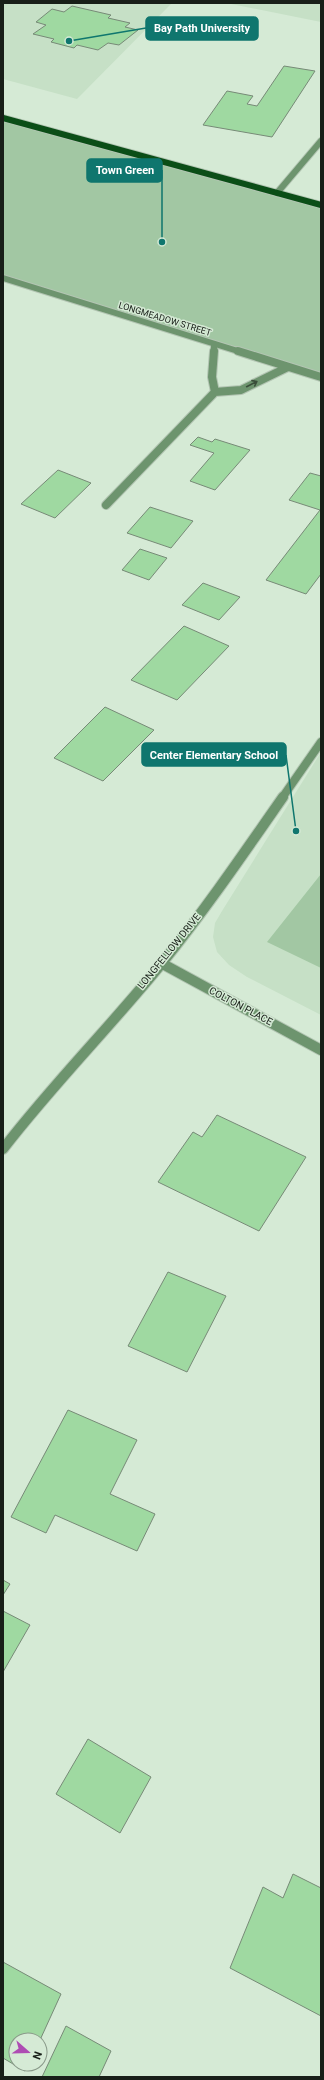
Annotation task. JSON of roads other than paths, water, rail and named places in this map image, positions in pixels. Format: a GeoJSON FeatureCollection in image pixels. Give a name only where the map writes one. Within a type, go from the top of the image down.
{"type":"FeatureCollection","features":[{"type":"Feature","properties":{"kind":"main road"},"geometry":{"type":"LineString","coordinates":[[3,118],[321,205]]}},
{"type":"Feature","properties":{"kind":"street"},"geometry":{"type":"LineString","coordinates":[[277,194],[321,141]]}},
{"type":"Feature","properties":{"kind":"street","name":"LONGMEADOW STREET"},"geometry":{"type":"LineString","coordinates":[[3,278],[321,377]]}},
{"type":"Feature","properties":{"kind":"street"},"geometry":{"type":"LineString","coordinates":[[214,344],[212,377],[214,392]]}},
{"type":"Feature","properties":{"kind":"street"},"geometry":{"type":"LineString","coordinates":[[106,505],[214,392],[241,390],[288,367]]}},
{"type":"Feature","properties":{"kind":"street","name":"LONGFELLOW DRIVE"},"geometry":{"type":"LineString","coordinates":[[3,1149],[66,1071],[161,963],[317,754],[321,742]]}},
{"type":"Feature","properties":{"kind":"street","name":"COLTON PLACE"},"geometry":{"type":"LineString","coordinates":[[161,963],[321,1050]]}},
{"type":"Feature","properties":{"kind":"place","name":"Bay Path University"},"geometry":{"type":"Point","coordinates":[69,41]}},
{"type":"Feature","properties":{"kind":"place","name":"Town Green"},"geometry":{"type":"Point","coordinates":[162,242]}},
{"type":"Feature","properties":{"kind":"place","name":"Center Elementary School"},"geometry":{"type":"Point","coordinates":[296,831]}}]}
